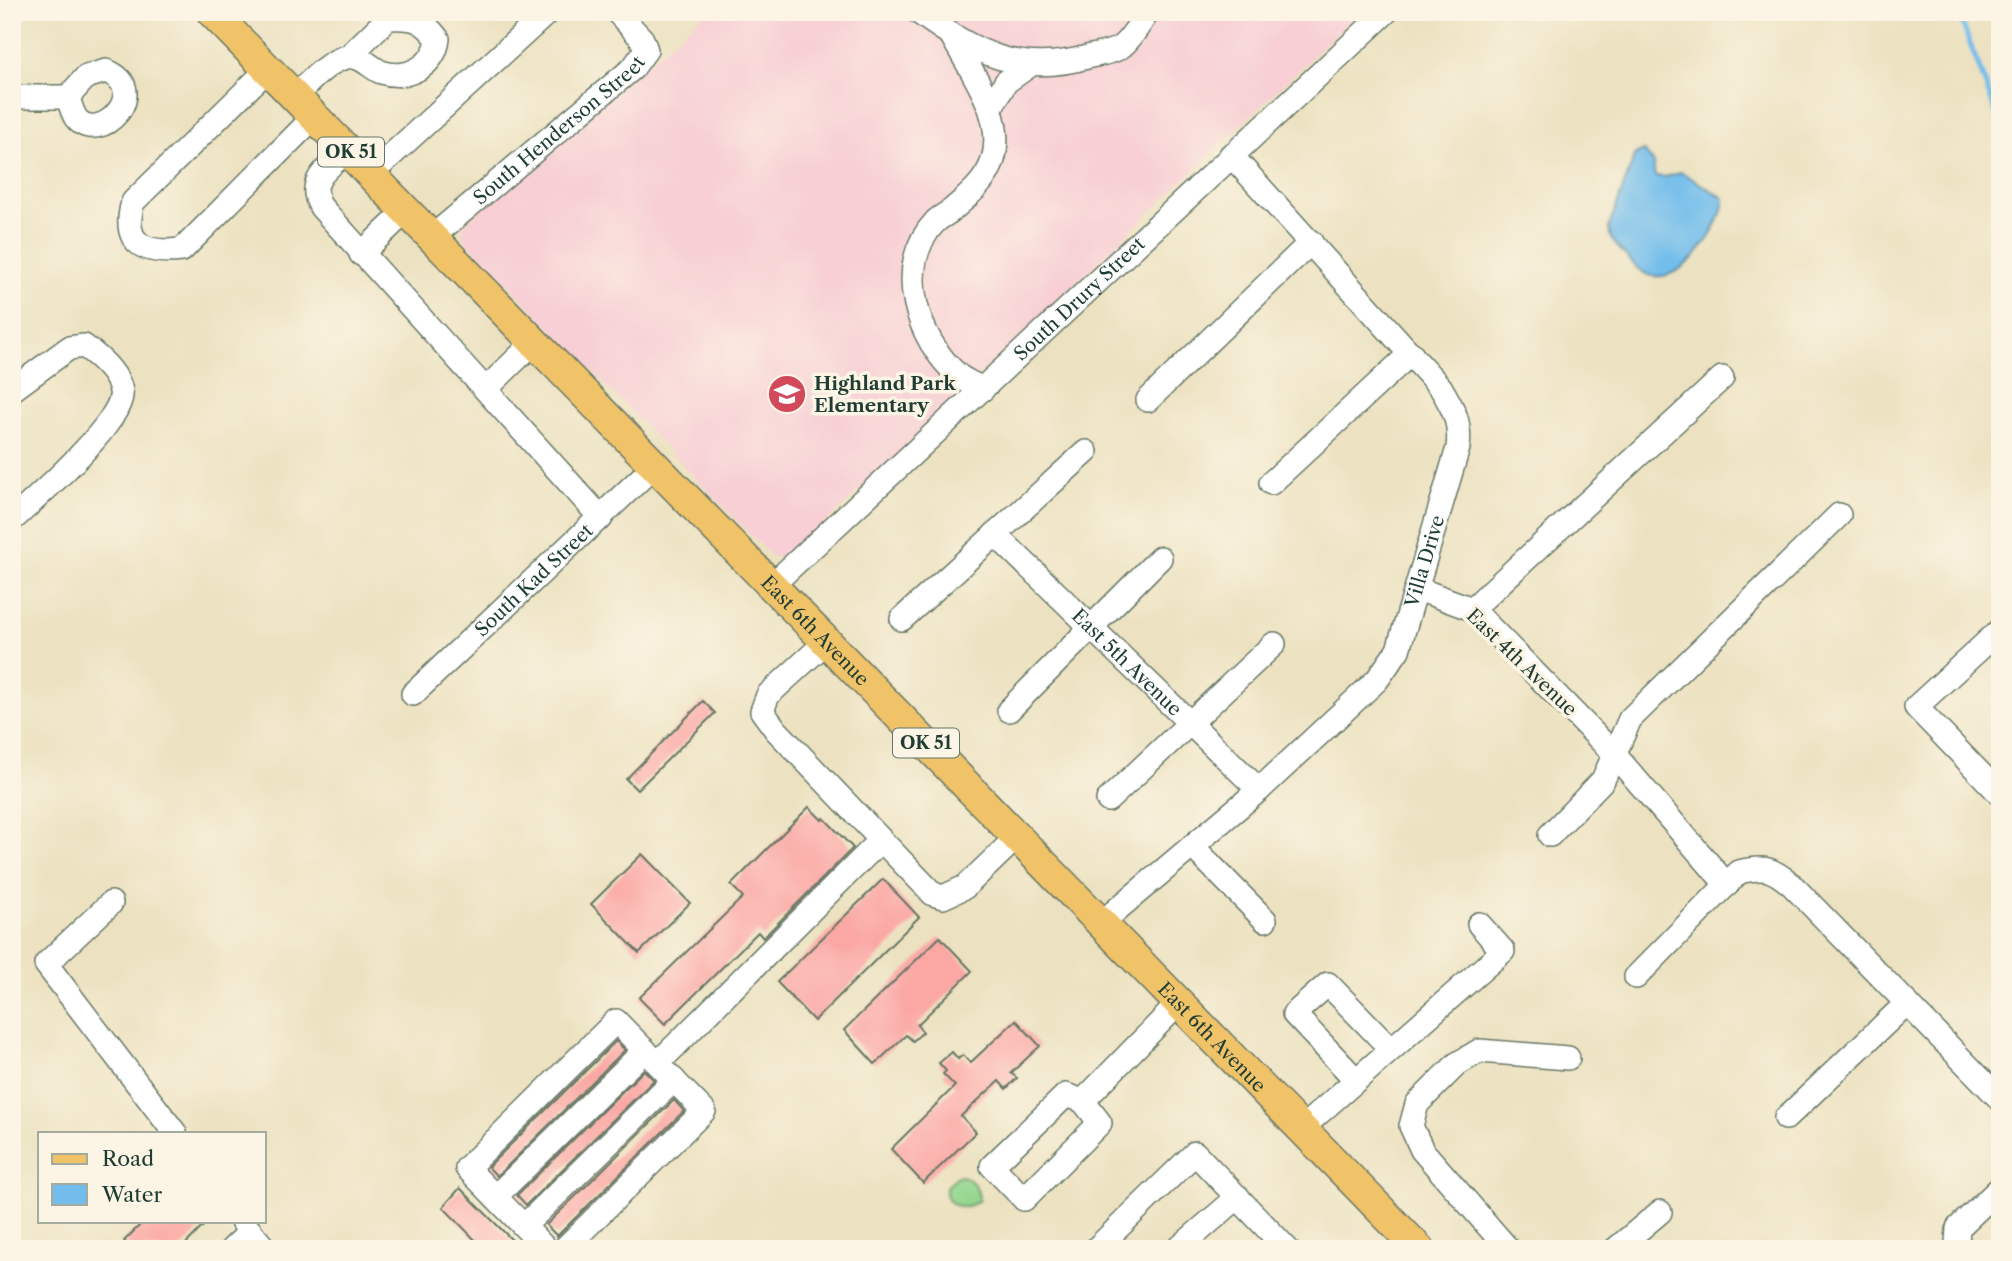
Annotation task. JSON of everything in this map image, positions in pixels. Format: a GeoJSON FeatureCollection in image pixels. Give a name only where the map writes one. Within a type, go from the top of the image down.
{"type":"FeatureCollection","features":[{"type":"Feature","properties":{"kind":"main road","name":"East 6th Avenue"},"geometry":{"type":"LineString","coordinates":[[212,12],[1419,1249]]}},
{"type":"Feature","properties":{"kind":"street"},"geometry":{"type":"LineString","coordinates":[[372,173],[548,12]]}},
{"type":"Feature","properties":{"kind":"street","name":"South Henderson Street"},"geometry":{"type":"LineString","coordinates":[[432,237],[632,68],[646,50],[642,39],[617,12]]}},
{"type":"Feature","properties":{"kind":"street"},"geometry":{"type":"LineString","coordinates":[[918,12],[952,36],[1007,61],[1030,65],[1068,63],[1121,47],[1148,12]]}},
{"type":"Feature","properties":{"kind":"street","name":"South Drury Street"},"geometry":{"type":"LineString","coordinates":[[772,585],[1386,12]]}},
{"type":"Feature","properties":{"kind":"street"},"geometry":{"type":"LineString","coordinates":[[952,36],[991,107],[996,134],[993,160],[983,181],[935,223],[923,242],[915,262],[913,294],[920,324],[939,353],[960,376],[983,389]]}},
{"type":"Feature","properties":{"kind":"street"},"geometry":{"type":"LineString","coordinates":[[268,69],[133,202],[128,219],[133,237],[145,248],[163,252],[182,250],[305,106],[335,61],[349,56]]}},
{"type":"Feature","properties":{"kind":"street"},"geometry":{"type":"LineString","coordinates":[[991,107],[1006,82],[1030,65]]}},
{"type":"Feature","properties":{"kind":"street"},"geometry":{"type":"LineString","coordinates":[[12,97],[68,97]]}},
{"type":"Feature","properties":{"kind":"street"},"geometry":{"type":"LineString","coordinates":[[348,149],[319,178],[315,197],[321,207],[601,518]]}},
{"type":"Feature","properties":{"kind":"street","name":"Villa Drive"},"geometry":{"type":"LineString","coordinates":[[1101,923],[1259,790],[1377,680],[1398,650],[1458,448],[1460,431],[1455,413],[1441,388],[1231,155]]}},
{"type":"Feature","properties":{"kind":"street"},"geometry":{"type":"LineString","coordinates":[[361,254],[406,211]]}},
{"type":"Feature","properties":{"kind":"street"},"geometry":{"type":"LineString","coordinates":[[1148,400],[1311,242]]}},
{"type":"Feature","properties":{"kind":"street"},"geometry":{"type":"LineString","coordinates":[[486,389],[534,342]]}},
{"type":"Feature","properties":{"kind":"street"},"geometry":{"type":"LineString","coordinates":[[12,390],[69,348],[84,346],[99,357],[122,393],[117,411],[103,432],[12,520]]}},
{"type":"Feature","properties":{"kind":"street"},"geometry":{"type":"LineString","coordinates":[[1271,483],[1411,353]]}},
{"type":"Feature","properties":{"kind":"street"},"geometry":{"type":"LineString","coordinates":[[1472,608],[1722,378]]}},
{"type":"Feature","properties":{"kind":"street"},"geometry":{"type":"LineString","coordinates":[[902,619],[1086,452]]}},
{"type":"Feature","properties":{"kind":"street","name":"South Kad Street"},"geometry":{"type":"LineString","coordinates":[[413,694],[655,465]]}},
{"type":"Feature","properties":{"kind":"street"},"geometry":{"type":"LineString","coordinates":[[1550,835],[1603,780],[1630,719],[1839,516]]}},
{"type":"Feature","properties":{"kind":"street","name":"East 5th Avenue"},"geometry":{"type":"LineString","coordinates":[[995,534],[1259,790]]}},
{"type":"Feature","properties":{"kind":"street"},"geometry":{"type":"LineString","coordinates":[[1009,710],[1160,558]]}},
{"type":"Feature","properties":{"kind":"street","name":"East 4th Avenue"},"geometry":{"type":"LineString","coordinates":[[1418,589],[1472,608],[1614,754],[1727,884]]}},
{"type":"Feature","properties":{"kind":"street"},"geometry":{"type":"LineString","coordinates":[[2000,630],[1916,707],[2000,794]]}},
{"type":"Feature","properties":{"kind":"street"},"geometry":{"type":"LineString","coordinates":[[827,641],[768,695],[762,711],[776,730],[933,894],[943,897],[965,887],[1017,837]]}},
{"type":"Feature","properties":{"kind":"street"},"geometry":{"type":"LineString","coordinates":[[1108,800],[1274,643]]}},
{"type":"Feature","properties":{"kind":"street"},"geometry":{"type":"LineString","coordinates":[[495,1197],[651,1057],[881,840]]}},
{"type":"Feature","properties":{"kind":"street"},"geometry":{"type":"LineString","coordinates":[[1192,846],[1265,920]]}},
{"type":"Feature","properties":{"kind":"street"},"geometry":{"type":"LineString","coordinates":[[1636,977],[1739,872],[1758,867],[1776,871],[1793,885],[2000,1099]]}},
{"type":"Feature","properties":{"kind":"street"},"geometry":{"type":"LineString","coordinates":[[111,903],[46,964],[174,1132]]}},
{"type":"Feature","properties":{"kind":"street"},"geometry":{"type":"LineString","coordinates":[[1302,1128],[1503,951],[1479,924]]}},
{"type":"Feature","properties":{"kind":"street"},"geometry":{"type":"LineString","coordinates":[[1356,1080],[1294,1014],[1328,984],[1391,1049]]}},
{"type":"Feature","properties":{"kind":"street"},"geometry":{"type":"LineString","coordinates":[[1083,1101],[1179,1003]]}},
{"type":"Feature","properties":{"kind":"street"},"geometry":{"type":"LineString","coordinates":[[1786,1118],[1907,1003]]}},
{"type":"Feature","properties":{"kind":"street"},"geometry":{"type":"LineString","coordinates":[[546,1249],[467,1168],[616,1021],[704,1111],[564,1249]]}},
{"type":"Feature","properties":{"kind":"street"},"geometry":{"type":"LineString","coordinates":[[1508,1249],[1422,1150],[1411,1126],[1417,1104],[1457,1064],[1479,1051],[1568,1058]]}},
{"type":"Feature","properties":{"kind":"street"},"geometry":{"type":"LineString","coordinates":[[524,1226],[674,1080]]}},
{"type":"Feature","properties":{"kind":"street"},"geometry":{"type":"LineString","coordinates":[[1066,1095],[1083,1101],[1100,1123],[1024,1199],[992,1166],[1066,1095]]}},
{"type":"Feature","properties":{"kind":"street"},"geometry":{"type":"LineString","coordinates":[[1096,1249],[1195,1153],[1287,1249]]}},
{"type":"Feature","properties":{"kind":"street"},"geometry":{"type":"LineString","coordinates":[[1964,1249],[1958,1243],[1958,1228],[2000,1188]]}},
{"type":"Feature","properties":{"kind":"street"},"geometry":{"type":"LineString","coordinates":[[1178,1249],[1238,1197]]}},
{"type":"Feature","properties":{"kind":"street"},"geometry":{"type":"LineString","coordinates":[[1616,1249],[1660,1212]]}},
{"type":"Feature","properties":{"kind":"street"},"geometry":{"type":"LineString","coordinates":[[232,1249],[252,1234]]}},
{"type":"Feature","properties":{"kind":"shaded area","name":"Highland Park Elementary"},"geometry":{"type":"Polygon","coordinates":[[[706,12],[1359,12],[803,545],[789,556],[780,558],[770,555],[463,235],[462,227],[470,219],[706,12]]]}},
{"type":"Feature","properties":{"kind":"green space"},"geometry":{"type":"Polygon","coordinates":[[[957,1176],[973,1183],[979,1200],[968,1206],[952,1203],[946,1194],[946,1187],[957,1176]]]}},
{"type":"Feature","properties":{"kind":"water"},"geometry":{"type":"Polygon","coordinates":[[[1644,151],[1653,163],[1655,176],[1665,177],[1681,172],[1724,198],[1717,223],[1701,249],[1678,270],[1666,275],[1650,275],[1638,268],[1616,245],[1609,231],[1635,155],[1644,151]]]}},
{"type":"Feature","properties":{"kind":"building"},"geometry":{"type":"Polygon","coordinates":[[[703,701],[715,713],[637,790],[626,779],[703,701]]]}},
{"type":"Feature","properties":{"kind":"building"},"geometry":{"type":"Polygon","coordinates":[[[809,807],[822,820],[824,818],[853,848],[763,938],[758,932],[665,1024],[639,998],[743,897],[731,885],[809,807]]]}},
{"type":"Feature","properties":{"kind":"building"},"geometry":{"type":"Polygon","coordinates":[[[642,854],[690,903],[639,953],[591,904],[642,854]]]}},
{"type":"Feature","properties":{"kind":"building"},"geometry":{"type":"Polygon","coordinates":[[[883,879],[919,917],[814,1021],[777,982],[883,879]]]}},
{"type":"Feature","properties":{"kind":"building"},"geometry":{"type":"Polygon","coordinates":[[[940,937],[972,971],[917,1025],[923,1032],[913,1041],[906,1035],[875,1064],[844,1030],[940,937]]]}},
{"type":"Feature","properties":{"kind":"building"},"geometry":{"type":"Polygon","coordinates":[[[1016,1020],[1040,1046],[1011,1073],[1017,1078],[1006,1089],[999,1081],[961,1116],[976,1132],[923,1183],[891,1149],[955,1086],[943,1074],[946,1071],[939,1063],[952,1052],[958,1059],[963,1055],[970,1063],[1016,1020]]]}},
{"type":"Feature","properties":{"kind":"building"},"geometry":{"type":"Polygon","coordinates":[[[616,1041],[625,1050],[497,1176],[488,1167],[616,1041]]]}},
{"type":"Feature","properties":{"kind":"building"},"geometry":{"type":"Polygon","coordinates":[[[644,1070],[654,1080],[526,1205],[517,1195],[644,1070]]]}},
{"type":"Feature","properties":{"kind":"building"},"geometry":{"type":"Polygon","coordinates":[[[674,1100],[684,1111],[557,1236],[546,1225],[674,1100]]]}},
{"type":"Feature","properties":{"kind":"building"},"geometry":{"type":"Polygon","coordinates":[[[460,1188],[521,1249],[484,1249],[443,1207],[460,1188]]]}},
{"type":"Feature","properties":{"kind":"building"},"geometry":{"type":"Polygon","coordinates":[[[143,1222],[207,1222],[181,1249],[132,1249],[124,1241],[143,1222]]]}},
{"type":"Feature","properties":{"kind":"waterway"},"geometry":{"type":"LineString","coordinates":[[1958,12],[2000,123]]}},
{"type":"Feature","properties":{"kind":"place","name":"Highland Park Elementary"},"geometry":{"type":"Point","coordinates":[787,394]}}]}
